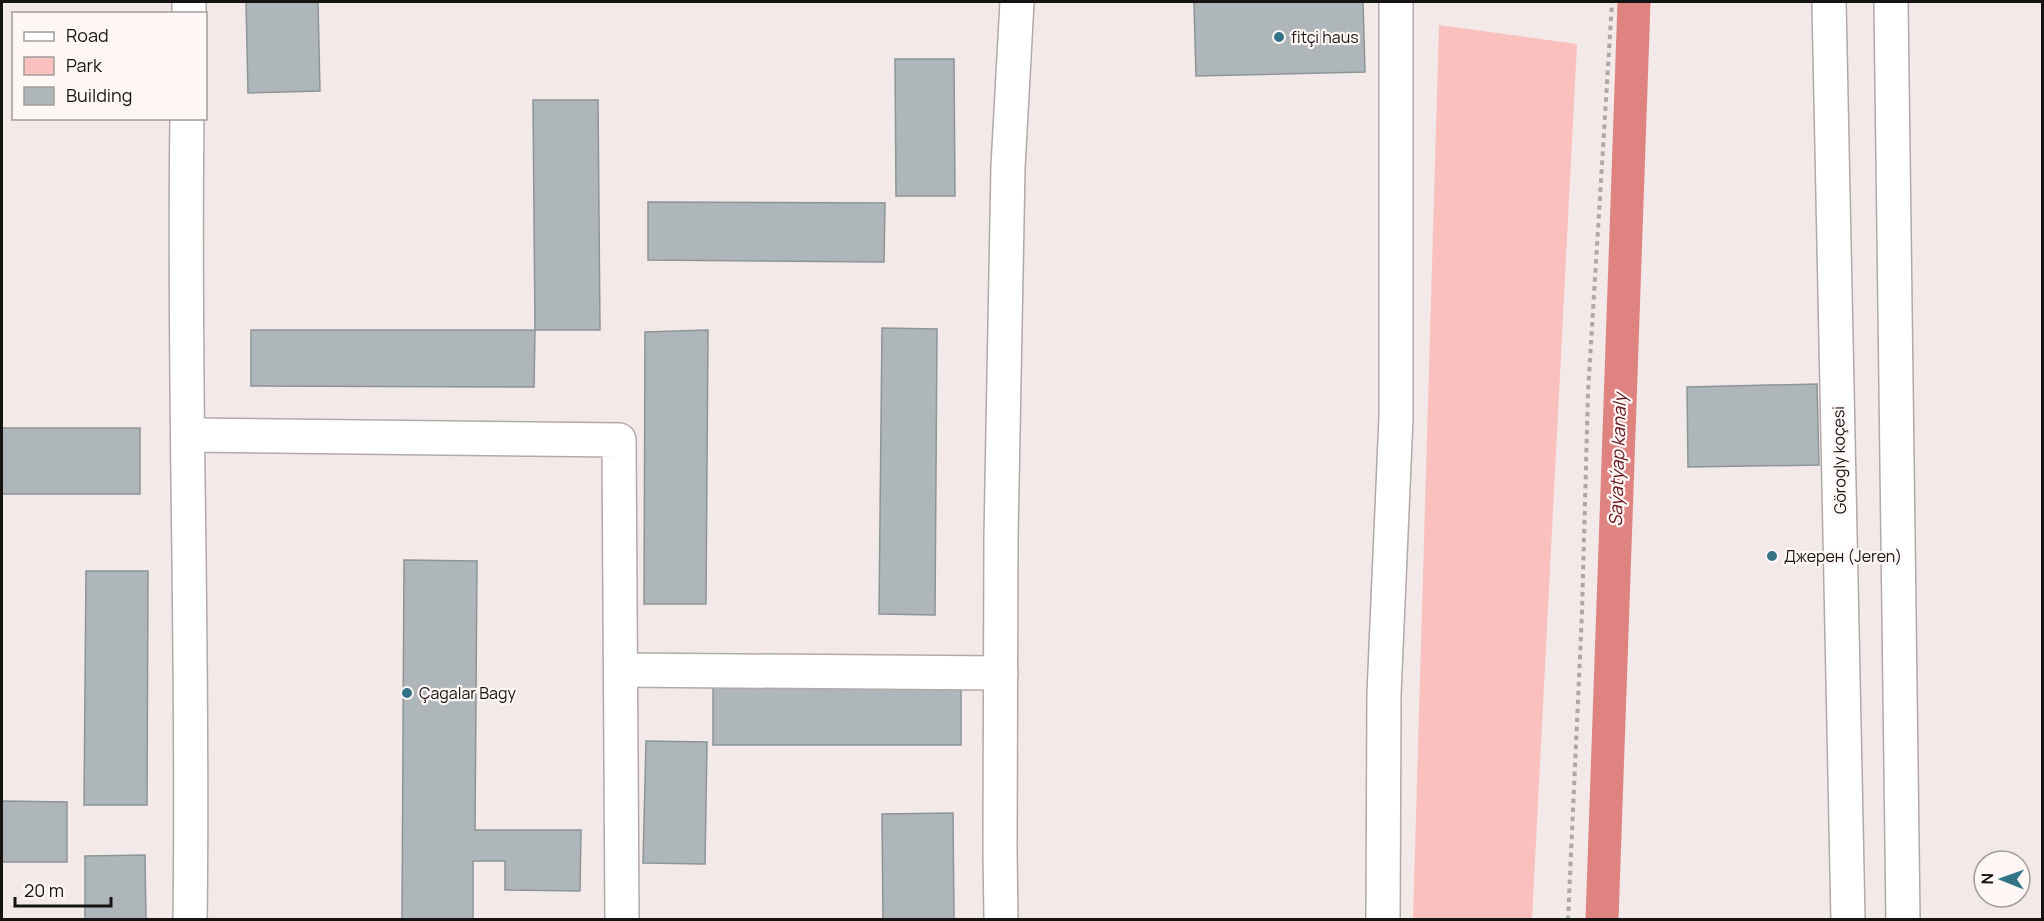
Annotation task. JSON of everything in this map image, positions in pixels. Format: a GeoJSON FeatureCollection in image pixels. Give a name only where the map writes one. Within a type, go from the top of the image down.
{"type":"FeatureCollection","features":[{"type":"Feature","properties":{"kind":"street"},"geometry":{"type":"LineString","coordinates":[[1001,920],[1000,673],[1008,179],[1017,2]]}},
{"type":"Feature","properties":{"kind":"street"},"geometry":{"type":"LineString","coordinates":[[1383,920],[1384,694],[1396,418],[1405,2]]}},
{"type":"Feature","properties":{"kind":"street","name":"Görogly koçesi"},"geometry":{"type":"LineString","coordinates":[[1829,2],[1848,920]]}},
{"type":"Feature","properties":{"kind":"street"},"geometry":{"type":"LineString","coordinates":[[1891,2],[1902,920]]}},
{"type":"Feature","properties":{"kind":"street"},"geometry":{"type":"LineString","coordinates":[[187,120],[185,238],[192,785],[190,920]]}},
{"type":"Feature","properties":{"kind":"street"},"geometry":{"type":"LineString","coordinates":[[188,435],[619,440],[622,920]]}},
{"type":"Feature","properties":{"kind":"street"},"geometry":{"type":"LineString","coordinates":[[621,670],[1000,673]]}},
{"type":"Feature","properties":{"kind":"path"},"geometry":{"type":"LineString","coordinates":[[1568,920],[1582,612],[1588,392],[1612,2]]}},
{"type":"Feature","properties":{"kind":"green space"},"geometry":{"type":"Polygon","coordinates":[[[1439,25],[1577,44],[1532,919],[1413,919],[1439,25]]]}},
{"type":"Feature","properties":{"kind":"building"},"geometry":{"type":"Polygon","coordinates":[[[246,2],[318,2],[320,91],[248,93],[246,2]]]}},
{"type":"Feature","properties":{"kind":"building","name":"fitçi haus"},"geometry":{"type":"Polygon","coordinates":[[[1194,2],[1363,2],[1365,72],[1196,76],[1194,2]]]}},
{"type":"Feature","properties":{"kind":"building"},"geometry":{"type":"Polygon","coordinates":[[[895,59],[954,59],[955,196],[896,196],[895,59]]]}},
{"type":"Feature","properties":{"kind":"building"},"geometry":{"type":"Polygon","coordinates":[[[533,100],[598,100],[600,330],[535,330],[533,100]]]}},
{"type":"Feature","properties":{"kind":"building"},"geometry":{"type":"Polygon","coordinates":[[[648,202],[885,203],[884,262],[648,260],[648,202]]]}},
{"type":"Feature","properties":{"kind":"building"},"geometry":{"type":"Polygon","coordinates":[[[882,328],[937,329],[935,615],[879,614],[882,328]]]}},
{"type":"Feature","properties":{"kind":"building"},"geometry":{"type":"Polygon","coordinates":[[[251,330],[535,330],[534,387],[251,386],[251,330]]]}},
{"type":"Feature","properties":{"kind":"building"},"geometry":{"type":"Polygon","coordinates":[[[708,330],[706,604],[644,604],[645,332],[708,330]]]}},
{"type":"Feature","properties":{"kind":"building"},"geometry":{"type":"Polygon","coordinates":[[[1817,384],[1819,465],[1688,467],[1687,387],[1817,384]]]}},
{"type":"Feature","properties":{"kind":"building"},"geometry":{"type":"Polygon","coordinates":[[[2,428],[140,428],[140,494],[2,494],[2,428]]]}},
{"type":"Feature","properties":{"kind":"building"},"geometry":{"type":"Polygon","coordinates":[[[404,560],[477,561],[475,830],[581,830],[580,891],[505,890],[505,861],[473,861],[473,920],[402,920],[404,560]]]}},
{"type":"Feature","properties":{"kind":"building"},"geometry":{"type":"Polygon","coordinates":[[[86,571],[148,571],[147,805],[84,805],[86,571]]]}},
{"type":"Feature","properties":{"kind":"building"},"geometry":{"type":"Polygon","coordinates":[[[961,682],[961,745],[713,745],[713,683],[961,682]]]}},
{"type":"Feature","properties":{"kind":"building"},"geometry":{"type":"Polygon","coordinates":[[[646,741],[707,742],[705,864],[643,863],[646,741]]]}},
{"type":"Feature","properties":{"kind":"building"},"geometry":{"type":"Polygon","coordinates":[[[2,801],[67,802],[67,862],[2,862],[2,801]]]}},
{"type":"Feature","properties":{"kind":"building"},"geometry":{"type":"Polygon","coordinates":[[[953,813],[954,920],[883,920],[882,814],[953,813]]]}},
{"type":"Feature","properties":{"kind":"building"},"geometry":{"type":"Polygon","coordinates":[[[145,855],[146,920],[85,920],[85,856],[145,855]]]}},
{"type":"Feature","properties":{"kind":"waterway","name":"Saýatýap kanaly"},"geometry":{"type":"LineString","coordinates":[[1602,920],[1634,2]]}},
{"type":"Feature","properties":{"kind":"place","name":"fitçi haus"},"geometry":{"type":"Point","coordinates":[1279,37]}},
{"type":"Feature","properties":{"kind":"place","name":"Джерен (Jeren)"},"geometry":{"type":"Point","coordinates":[1772,556]}},
{"type":"Feature","properties":{"kind":"place","name":"Çagalar Bagy"},"geometry":{"type":"Point","coordinates":[407,693]}}]}
